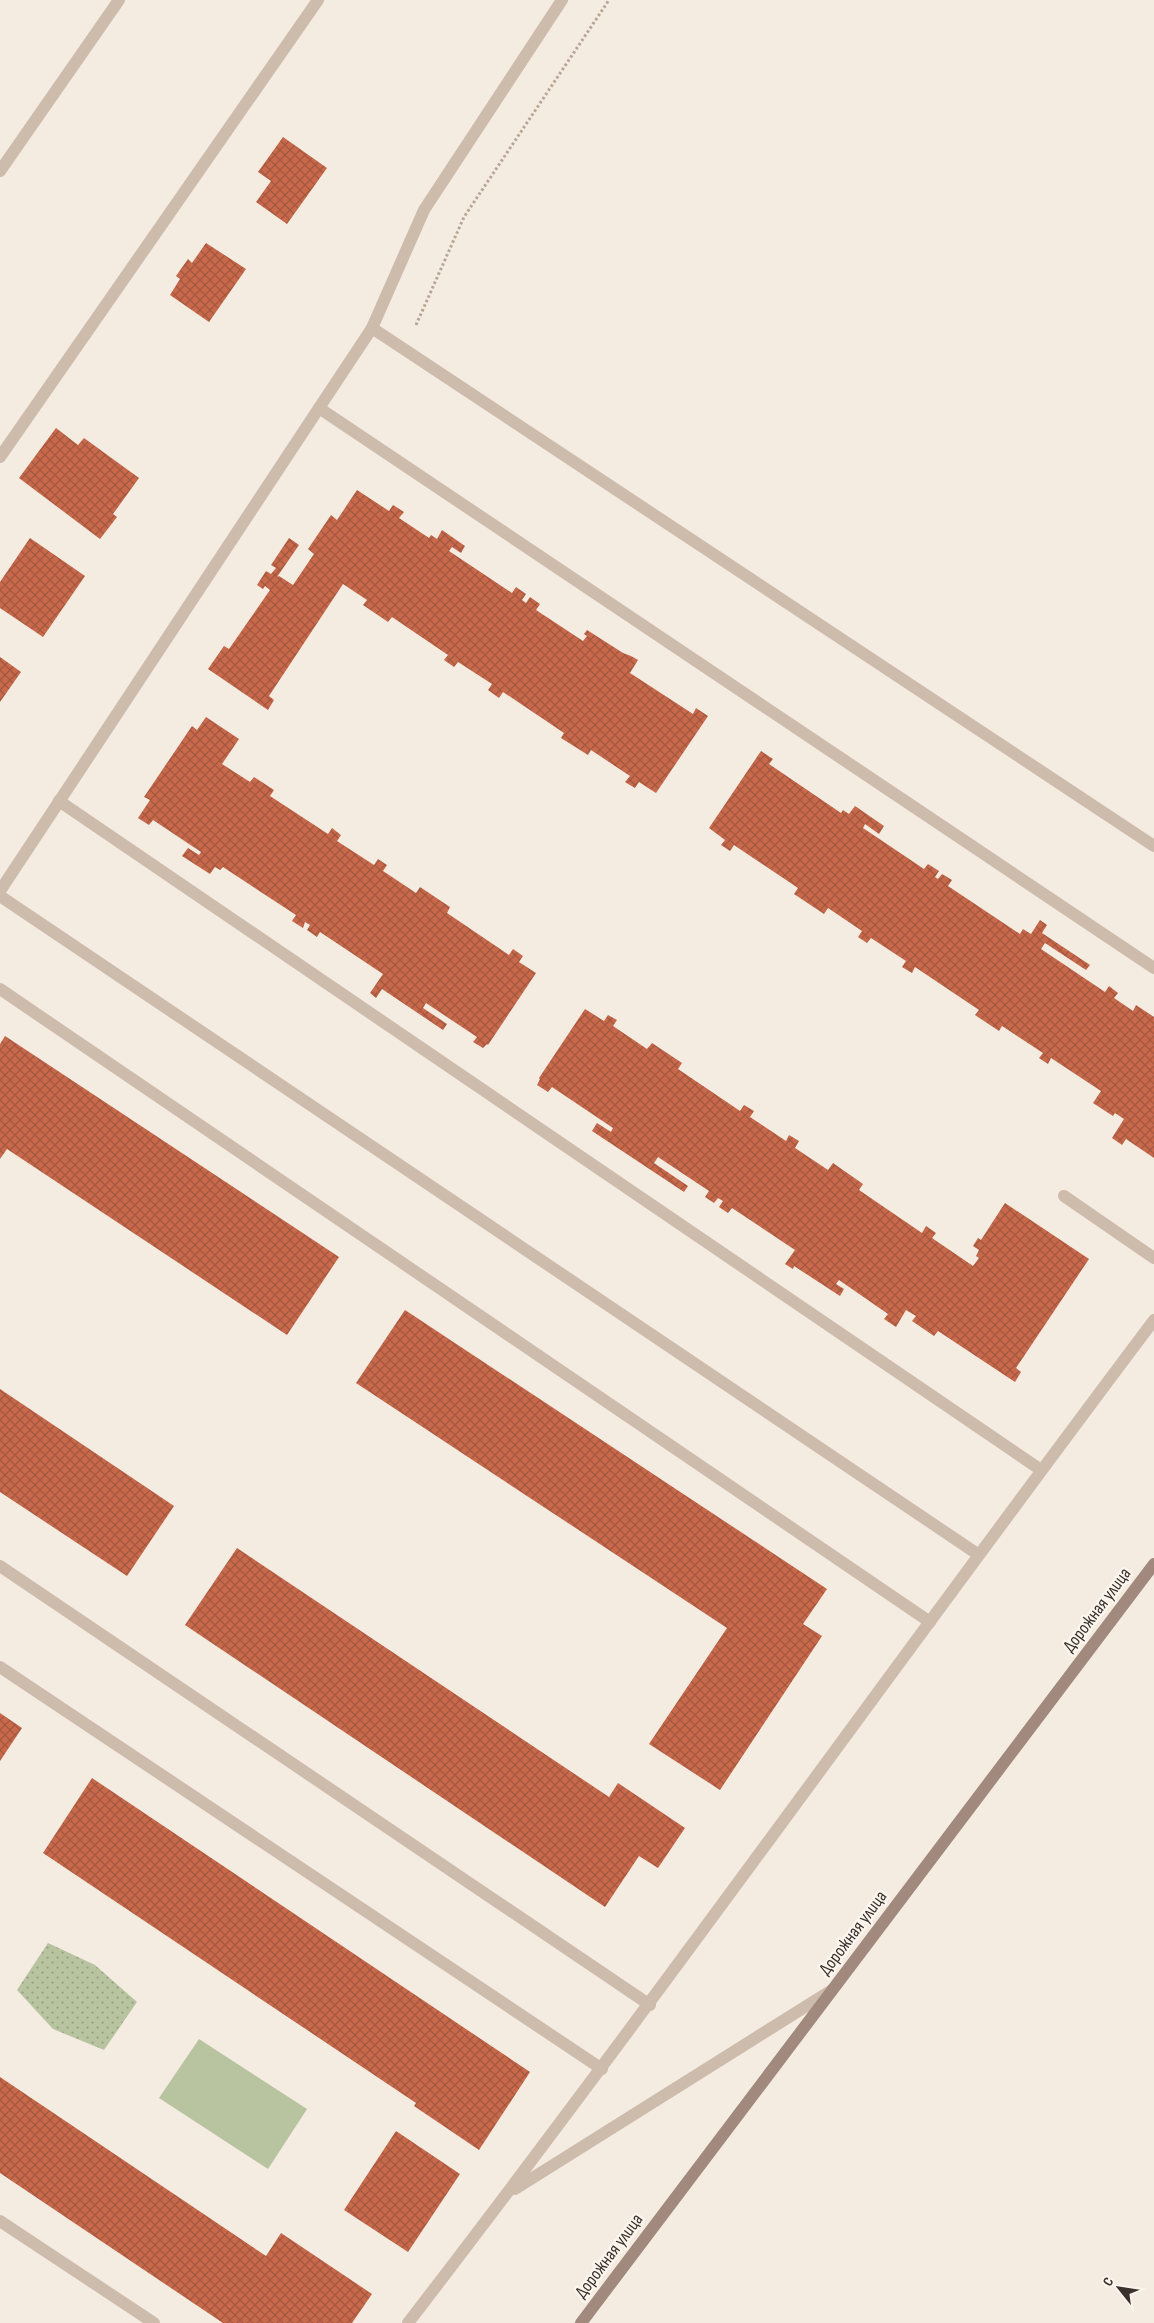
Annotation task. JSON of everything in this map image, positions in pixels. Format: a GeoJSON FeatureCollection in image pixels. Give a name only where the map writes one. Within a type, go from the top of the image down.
{"type":"FeatureCollection","features":[{"type":"Feature","properties":{"kind":"main road","name":"Дорожная улица"},"geometry":{"type":"LineString","coordinates":[[581,2323],[1154,1564]]}},
{"type":"Feature","properties":{"kind":"street"},"geometry":{"type":"LineString","coordinates":[[0,171],[118,0]]}},
{"type":"Feature","properties":{"kind":"street"},"geometry":{"type":"LineString","coordinates":[[0,457],[318,0]]}},
{"type":"Feature","properties":{"kind":"street"},"geometry":{"type":"LineString","coordinates":[[0,891],[372,328],[424,210],[562,0]]}},
{"type":"Feature","properties":{"kind":"street"},"geometry":{"type":"LineString","coordinates":[[372,328],[1154,846]]}},
{"type":"Feature","properties":{"kind":"street"},"geometry":{"type":"LineString","coordinates":[[319,408],[1154,968]]}},
{"type":"Feature","properties":{"kind":"street"},"geometry":{"type":"LineString","coordinates":[[59,801],[1041,1470]]}},
{"type":"Feature","properties":{"kind":"street"},"geometry":{"type":"LineString","coordinates":[[0,896],[979,1555]]}},
{"type":"Feature","properties":{"kind":"street"},"geometry":{"type":"LineString","coordinates":[[0,989],[930,1622]]}},
{"type":"Feature","properties":{"kind":"street"},"geometry":{"type":"LineString","coordinates":[[1064,1196],[1154,1258]]}},
{"type":"Feature","properties":{"kind":"street"},"geometry":{"type":"LineString","coordinates":[[408,2323],[650,2005],[1041,1470],[1154,1320]]}},
{"type":"Feature","properties":{"kind":"street"},"geometry":{"type":"LineString","coordinates":[[0,1566],[650,2005]]}},
{"type":"Feature","properties":{"kind":"street"},"geometry":{"type":"LineString","coordinates":[[0,1667],[602,2069]]}},
{"type":"Feature","properties":{"kind":"street"},"geometry":{"type":"LineString","coordinates":[[508,2193],[832,1990]]}},
{"type":"Feature","properties":{"kind":"street"},"geometry":{"type":"LineString","coordinates":[[0,2221],[154,2323]]}},
{"type":"Feature","properties":{"kind":"path"},"geometry":{"type":"LineString","coordinates":[[405,350],[464,217],[609,0]]}},
{"type":"Feature","properties":{"kind":"green space"},"geometry":{"type":"Polygon","coordinates":[[[48,1943],[95,1965],[137,2002],[104,2050],[53,2029],[17,1990],[48,1943]]]}},
{"type":"Feature","properties":{"kind":"green space"},"geometry":{"type":"Polygon","coordinates":[[[199,2039],[307,2109],[268,2169],[159,2098],[199,2039]]]}},
{"type":"Feature","properties":{"kind":"building"},"geometry":{"type":"Polygon","coordinates":[[[283,137],[327,168],[287,224],[256,202],[271,181],[258,172],[283,137]]]}},
{"type":"Feature","properties":{"kind":"building"},"geometry":{"type":"Polygon","coordinates":[[[206,243],[246,269],[209,322],[170,295],[180,279],[176,276],[188,259],[192,263],[206,243]]]}},
{"type":"Feature","properties":{"kind":"building"},"geometry":{"type":"Polygon","coordinates":[[[56,428],[78,445],[84,438],[139,478],[113,514],[117,517],[100,539],[19,478],[56,428]]]}},
{"type":"Feature","properties":{"kind":"building"},"geometry":{"type":"Polygon","coordinates":[[[357,490],[389,511],[393,505],[404,512],[399,518],[429,538],[431,535],[437,539],[442,530],[465,546],[461,553],[452,547],[449,551],[512,593],[516,587],[526,594],[522,600],[526,603],[530,597],[540,604],[536,610],[583,641],[587,636],[584,634],[587,630],[623,653],[638,660],[630,673],[693,714],[696,708],[708,716],[656,793],[639,782],[635,788],[625,782],[630,776],[591,750],[588,755],[561,738],[564,733],[503,692],[499,698],[488,690],[492,684],[458,662],[454,667],[444,660],[448,655],[392,617],[388,622],[363,605],[367,600],[343,584],[269,696],[274,700],[268,710],[208,669],[224,646],[229,649],[270,590],[265,586],[263,589],[257,585],[266,571],[271,574],[276,568],[271,565],[289,538],[299,545],[277,577],[279,576],[293,585],[314,554],[308,549],[331,515],[337,520],[357,490]]]}},
{"type":"Feature","properties":{"kind":"building"},"geometry":{"type":"Polygon","coordinates":[[[30,538],[85,576],[43,637],[0,608],[0,582],[30,538]]]}},
{"type":"Feature","properties":{"kind":"building"},"geometry":{"type":"Polygon","coordinates":[[[0,657],[21,672],[0,702],[0,657]]]}},
{"type":"Feature","properties":{"kind":"building"},"geometry":{"type":"Polygon","coordinates":[[[206,717],[239,739],[222,764],[250,782],[254,777],[274,790],[270,796],[328,834],[332,828],[341,835],[337,841],[374,865],[378,859],[387,865],[383,871],[416,893],[420,887],[450,907],[447,913],[509,955],[513,949],[523,956],[519,962],[536,973],[488,1045],[483,1048],[473,1042],[477,1037],[426,1003],[423,1008],[447,1024],[443,1030],[382,989],[376,998],[370,993],[383,974],[320,932],[317,937],[307,930],[310,925],[305,922],[303,928],[292,921],[296,915],[223,867],[220,870],[215,867],[210,874],[182,856],[188,848],[199,855],[201,852],[153,820],[149,825],[138,818],[150,800],[144,797],[192,726],[197,730],[206,717]]]}},
{"type":"Feature","properties":{"kind":"building"},"geometry":{"type":"Polygon","coordinates":[[[761,751],[773,759],[769,764],[841,813],[843,810],[849,814],[855,806],[884,826],[879,834],[865,824],[863,828],[924,869],[928,864],[939,871],[935,877],[938,879],[942,874],[952,880],[948,886],[1020,934],[1023,929],[1031,934],[1040,920],[1047,925],[1042,933],[1090,965],[1086,970],[1045,943],[1041,949],[1105,992],[1109,986],[1118,993],[1114,998],[1133,1011],[1136,1005],[1154,1017],[1154,1158],[1126,1139],[1122,1145],[1112,1138],[1124,1119],[1115,1113],[1113,1116],[1093,1103],[1101,1091],[1051,1058],[1048,1064],[1039,1058],[1043,1053],[1002,1026],[999,1031],[975,1015],[979,1010],[915,967],[912,973],[902,967],[906,961],[871,938],[867,943],[858,937],[862,931],[828,908],[824,914],[794,894],[798,888],[734,845],[730,851],[721,845],[725,840],[709,828],[761,751]]]}},
{"type":"Feature","properties":{"kind":"building"},"geometry":{"type":"Polygon","coordinates":[[[585,1009],[604,1021],[608,1015],[617,1020],[613,1026],[647,1049],[652,1043],[682,1063],[678,1069],[740,1111],[744,1105],[754,1111],[750,1117],[786,1141],[789,1135],[799,1141],[795,1148],[828,1170],[833,1163],[863,1184],[859,1190],[922,1233],[926,1226],[936,1233],[932,1238],[973,1266],[979,1258],[976,1256],[979,1250],[973,1246],[978,1238],[981,1240],[1005,1203],[1089,1259],[1016,1368],[1021,1372],[1015,1382],[938,1331],[934,1336],[912,1321],[916,1316],[906,1310],[896,1327],[884,1319],[888,1314],[839,1280],[836,1284],[844,1289],[840,1296],[794,1266],[793,1269],[785,1264],[795,1250],[732,1208],[728,1213],[719,1207],[723,1201],[718,1198],[714,1203],[705,1197],[709,1191],[658,1157],[654,1163],[688,1186],[684,1192],[592,1131],[597,1123],[611,1132],[613,1128],[552,1087],[548,1092],[537,1085],[539,1078],[585,1009]]]}},
{"type":"Feature","properties":{"kind":"building"},"geometry":{"type":"Polygon","coordinates":[[[5,1036],[339,1257],[287,1335],[7,1149],[0,1159],[0,1044],[5,1036]]]}},
{"type":"Feature","properties":{"kind":"building"},"geometry":{"type":"Polygon","coordinates":[[[405,1310],[827,1589],[803,1624],[822,1636],[720,1790],[649,1744],[727,1628],[356,1383],[405,1310]]]}},
{"type":"Feature","properties":{"kind":"building"},"geometry":{"type":"Polygon","coordinates":[[[0,1389],[174,1506],[127,1576],[0,1492],[0,1389]]]}},
{"type":"Feature","properties":{"kind":"building"},"geometry":{"type":"Polygon","coordinates":[[[237,1548],[609,1797],[618,1783],[685,1828],[658,1868],[639,1856],[605,1907],[185,1625],[237,1548]]]}},
{"type":"Feature","properties":{"kind":"building"},"geometry":{"type":"Polygon","coordinates":[[[0,1713],[22,1728],[0,1761],[0,1713]]]}},
{"type":"Feature","properties":{"kind":"building"},"geometry":{"type":"Polygon","coordinates":[[[92,1778],[530,2072],[479,2150],[414,2106],[416,2103],[43,1853],[92,1778]]]}},
{"type":"Feature","properties":{"kind":"building"},"geometry":{"type":"Polygon","coordinates":[[[0,2077],[266,2256],[281,2233],[372,2294],[352,2323],[223,2323],[0,2173],[0,2077]]]}},
{"type":"Feature","properties":{"kind":"building"},"geometry":{"type":"Polygon","coordinates":[[[396,2131],[460,2174],[408,2252],[344,2210],[396,2131]]]}}]}
